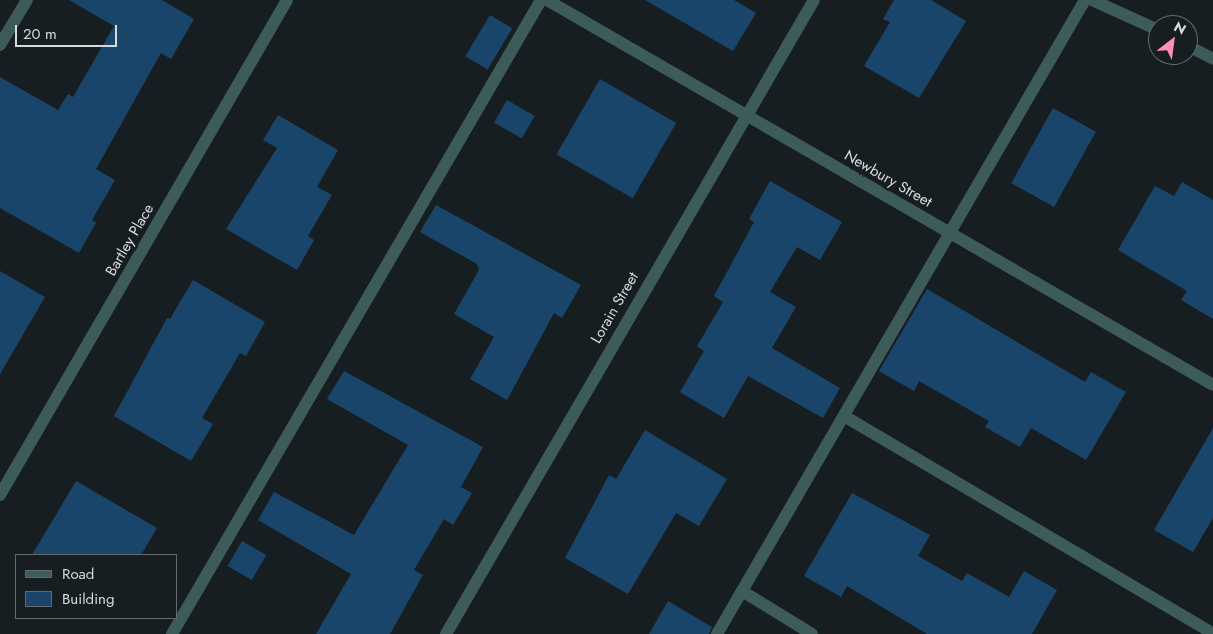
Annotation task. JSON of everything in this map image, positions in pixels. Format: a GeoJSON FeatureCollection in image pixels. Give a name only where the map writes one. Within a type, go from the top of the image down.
{"type":"FeatureCollection","features":[{"type":"Feature","properties":{"kind":"street"},"geometry":{"type":"LineString","coordinates":[[0,45],[27,0]]}},
{"type":"Feature","properties":{"kind":"street","name":"Bartley Place"},"geometry":{"type":"LineString","coordinates":[[0,496],[287,0]]}},
{"type":"Feature","properties":{"kind":"street"},"geometry":{"type":"LineString","coordinates":[[172,634],[541,0]]}},
{"type":"Feature","properties":{"kind":"street","name":"Newbury Street"},"geometry":{"type":"LineString","coordinates":[[547,0],[1213,385]]}},
{"type":"Feature","properties":{"kind":"street","name":"Lorain Street"},"geometry":{"type":"LineString","coordinates":[[446,634],[814,0]]}},
{"type":"Feature","properties":{"kind":"street"},"geometry":{"type":"LineString","coordinates":[[717,634],[1086,0]]}},
{"type":"Feature","properties":{"kind":"street"},"geometry":{"type":"LineString","coordinates":[[1092,0],[1148,25]]}},
{"type":"Feature","properties":{"kind":"street"},"geometry":{"type":"LineString","coordinates":[[1198,51],[1213,59]]}},
{"type":"Feature","properties":{"kind":"street"},"geometry":{"type":"LineString","coordinates":[[844,416],[1213,633]]}},
{"type":"Feature","properties":{"kind":"street"},"geometry":{"type":"LineString","coordinates":[[742,591],[812,634]]}},
{"type":"Feature","properties":{"kind":"building"},"geometry":{"type":"Polygon","coordinates":[[[69,0],[162,0],[194,19],[171,59],[161,53],[96,169],[115,180],[92,220],[96,223],[79,253],[0,208],[0,77],[58,110],[68,94],[73,97],[114,26],[69,0]]]}},
{"type":"Feature","properties":{"kind":"building"},"geometry":{"type":"Polygon","coordinates":[[[645,0],[734,0],[756,13],[733,51],[645,0]]]}},
{"type":"Feature","properties":{"kind":"building"},"geometry":{"type":"Polygon","coordinates":[[[894,0],[931,0],[966,21],[919,98],[864,66],[890,22],[883,19],[894,0]]]}},
{"type":"Feature","properties":{"kind":"building"},"geometry":{"type":"Polygon","coordinates":[[[490,15],[512,28],[488,70],[465,56],[490,15]]]}},
{"type":"Feature","properties":{"kind":"building"},"geometry":{"type":"Polygon","coordinates":[[[600,79],[676,123],[633,198],[556,154],[600,79]]]}},
{"type":"Feature","properties":{"kind":"building"},"geometry":{"type":"Polygon","coordinates":[[[507,100],[535,116],[522,139],[494,123],[507,100]]]}},
{"type":"Feature","properties":{"kind":"building"},"geometry":{"type":"Polygon","coordinates":[[[1053,108],[1096,132],[1054,207],[1011,183],[1053,108]]]}},
{"type":"Feature","properties":{"kind":"building"},"geometry":{"type":"Polygon","coordinates":[[[278,115],[338,150],[317,187],[332,195],[308,236],[314,240],[297,270],[226,229],[277,148],[263,140],[278,115]]]}},
{"type":"Feature","properties":{"kind":"building"},"geometry":{"type":"Polygon","coordinates":[[[770,181],[842,222],[820,260],[797,247],[770,292],[796,307],[772,348],[840,388],[823,418],[748,376],[724,418],[680,392],[704,351],[697,346],[723,302],[714,296],[754,222],[749,219],[770,181]]]}},
{"type":"Feature","properties":{"kind":"building"},"geometry":{"type":"Polygon","coordinates":[[[1182,182],[1213,200],[1213,319],[1181,300],[1187,291],[1118,250],[1155,186],[1174,196],[1182,182]]]}},
{"type":"Feature","properties":{"kind":"building"},"geometry":{"type":"Polygon","coordinates":[[[436,205],[581,285],[562,318],[554,313],[507,400],[470,379],[494,337],[454,314],[479,270],[477,264],[420,232],[436,205]]]}},
{"type":"Feature","properties":{"kind":"building"},"geometry":{"type":"Polygon","coordinates":[[[0,271],[45,297],[0,374],[0,271]]]}},
{"type":"Feature","properties":{"kind":"building"},"geometry":{"type":"Polygon","coordinates":[[[193,280],[265,322],[246,356],[240,353],[202,418],[213,424],[191,461],[114,416],[167,318],[170,319],[193,280]]]}},
{"type":"Feature","properties":{"kind":"building"},"geometry":{"type":"Polygon","coordinates":[[[927,289],[1085,382],[1091,372],[1126,392],[1086,460],[1031,428],[1020,447],[985,427],[989,421],[919,381],[914,391],[879,371],[927,289]]]}},
{"type":"Feature","properties":{"kind":"building"},"geometry":{"type":"Polygon","coordinates":[[[344,371],[483,447],[461,487],[472,493],[453,525],[444,519],[414,570],[423,575],[390,634],[316,634],[351,574],[258,520],[274,492],[354,535],[408,445],[327,399],[344,371]]]}},
{"type":"Feature","properties":{"kind":"building"},"geometry":{"type":"Polygon","coordinates":[[[1213,428],[1213,518],[1193,552],[1154,530],[1213,428]]]}},
{"type":"Feature","properties":{"kind":"building"},"geometry":{"type":"Polygon","coordinates":[[[645,430],[727,479],[699,526],[676,513],[628,594],[565,558],[609,475],[616,479],[645,430]]]}},
{"type":"Feature","properties":{"kind":"building"},"geometry":{"type":"Polygon","coordinates":[[[76,481],[157,528],[142,554],[33,554],[76,481]]]}},
{"type":"Feature","properties":{"kind":"building"},"geometry":{"type":"Polygon","coordinates":[[[852,493],[930,535],[918,556],[962,581],[967,573],[1009,597],[1024,571],[1057,590],[1032,634],[927,634],[847,586],[841,597],[804,576],[852,493]]]}},
{"type":"Feature","properties":{"kind":"building"},"geometry":{"type":"Polygon","coordinates":[[[242,541],[266,555],[252,580],[228,566],[242,541]]]}},
{"type":"Feature","properties":{"kind":"building"},"geometry":{"type":"Polygon","coordinates":[[[668,601],[712,627],[709,634],[649,634],[668,601]]]}}]}
